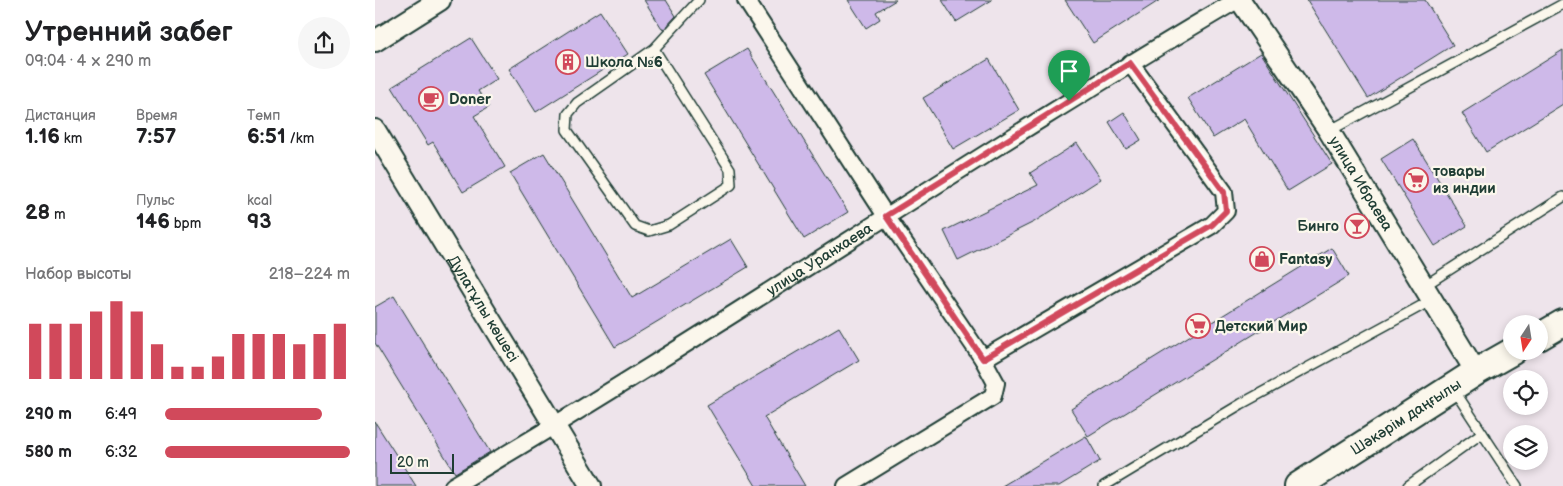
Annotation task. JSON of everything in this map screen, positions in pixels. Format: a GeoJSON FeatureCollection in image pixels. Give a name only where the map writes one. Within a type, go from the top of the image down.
{"type":"FeatureCollection","features":[{"type":"Feature","properties":{"kind":"main road"},"geometry":{"type":"LineString","coordinates":[[1548,332],[1563,323]]}},
{"type":"Feature","properties":{"kind":"main road","name":"Шәкәрім даңғылы"},"geometry":{"type":"LineString","coordinates":[[1298,486],[1452,387],[1503,357]]}},
{"type":"Feature","properties":{"kind":"street"},"geometry":{"type":"LineString","coordinates":[[375,41],[440,0]]}},
{"type":"Feature","properties":{"kind":"street"},"geometry":{"type":"LineString","coordinates":[[746,0],[886,216],[983,359],[996,383],[993,396],[846,486]]}},
{"type":"Feature","properties":{"kind":"street","name":"улица Уранхаева"},"geometry":{"type":"LineString","coordinates":[[453,486],[555,426],[1130,63],[1239,0]]}},
{"type":"Feature","properties":{"kind":"street","name":"улица Ибраева"},"geometry":{"type":"LineString","coordinates":[[1239,0],[1329,131],[1476,372]]}},
{"type":"Feature","properties":{"kind":"street"},"geometry":{"type":"LineString","coordinates":[[983,359],[1212,225],[1226,211],[1224,192],[1130,63]]}},
{"type":"Feature","properties":{"kind":"street","name":"Дулатұлы көшесі"},"geometry":{"type":"LineString","coordinates":[[375,130],[591,486]]}},
{"type":"Feature","properties":{"kind":"lane"},"geometry":{"type":"LineString","coordinates":[[654,49],[730,169],[731,185],[669,225],[649,231],[635,226],[567,130],[568,114],[577,103],[654,49],[699,0]]}},
{"type":"Feature","properties":{"kind":"lane"},"geometry":{"type":"LineString","coordinates":[[1329,131],[1563,4]]}},
{"type":"Feature","properties":{"kind":"lane"},"geometry":{"type":"LineString","coordinates":[[1104,486],[1428,293],[1563,197]]}},
{"type":"Feature","properties":{"kind":"lane"},"geometry":{"type":"LineString","coordinates":[[1452,387],[1517,486]]}},
{"type":"Feature","properties":{"kind":"lane"},"geometry":{"type":"LineString","coordinates":[[1408,486],[1482,433]]}},
{"type":"Feature","properties":{"kind":"building"},"geometry":{"type":"Polygon","coordinates":[[[644,0],[666,0],[676,16],[663,30],[644,0]]]}},
{"type":"Feature","properties":{"kind":"building"},"geometry":{"type":"Polygon","coordinates":[[[848,0],[896,0],[876,12],[880,19],[866,28],[848,0]]]}},
{"type":"Feature","properties":{"kind":"building"},"geometry":{"type":"Polygon","coordinates":[[[942,0],[992,0],[956,22],[942,0]]]}},
{"type":"Feature","properties":{"kind":"building"},"geometry":{"type":"Polygon","coordinates":[[[1065,0],[1160,0],[1093,43],[1065,0]]]}},
{"type":"Feature","properties":{"kind":"building"},"geometry":{"type":"Polygon","coordinates":[[[1307,0],[1425,0],[1453,45],[1368,98],[1307,0]]]}},
{"type":"Feature","properties":{"kind":"building","name":"Школа №6"},"geometry":{"type":"Polygon","coordinates":[[[600,11],[628,54],[536,112],[509,69],[600,11]]]}},
{"type":"Feature","properties":{"kind":"building"},"geometry":{"type":"Polygon","coordinates":[[[471,38],[497,79],[478,91],[489,107],[474,116],[505,167],[463,192],[433,142],[428,145],[392,87],[471,38]]]}},
{"type":"Feature","properties":{"kind":"building"},"geometry":{"type":"Polygon","coordinates":[[[747,49],[848,212],[804,239],[704,75],[747,49]]]}},
{"type":"Feature","properties":{"kind":"building"},"geometry":{"type":"Polygon","coordinates":[[[1563,50],[1563,104],[1486,152],[1462,113],[1563,50]]]}},
{"type":"Feature","properties":{"kind":"building"},"geometry":{"type":"Polygon","coordinates":[[[1261,53],[1332,164],[1288,191],[1244,119],[1213,138],[1188,98],[1261,53]]]}},
{"type":"Feature","properties":{"kind":"building"},"geometry":{"type":"Polygon","coordinates":[[[989,59],[1019,110],[953,149],[923,98],[989,59]]]}},
{"type":"Feature","properties":{"kind":"building"},"geometry":{"type":"Polygon","coordinates":[[[1124,112],[1141,140],[1126,149],[1109,122],[1124,112]]]}},
{"type":"Feature","properties":{"kind":"building"},"geometry":{"type":"Polygon","coordinates":[[[1413,139],[1467,226],[1435,246],[1381,159],[1413,139]]]}},
{"type":"Feature","properties":{"kind":"building"},"geometry":{"type":"Polygon","coordinates":[[[1077,143],[1101,179],[1034,222],[958,260],[944,231],[1038,185],[1030,173],[1077,143]]]}},
{"type":"Feature","properties":{"kind":"building"},"geometry":{"type":"Polygon","coordinates":[[[544,153],[632,298],[731,239],[748,267],[615,347],[510,173],[544,153]]]}},
{"type":"Feature","properties":{"kind":"building"},"geometry":{"type":"Polygon","coordinates":[[[1332,248],[1349,276],[1088,436],[1071,409],[1332,248]]]}},
{"type":"Feature","properties":{"kind":"building"},"geometry":{"type":"Polygon","coordinates":[[[394,296],[490,452],[455,473],[375,343],[375,307],[394,296]]]}},
{"type":"Feature","properties":{"kind":"building"},"geometry":{"type":"Polygon","coordinates":[[[839,327],[859,360],[764,417],[805,486],[756,486],[707,405],[839,327]]]}},
{"type":"Feature","properties":{"kind":"building"},"geometry":{"type":"Polygon","coordinates":[[[375,422],[416,486],[375,486],[375,422]]]}},
{"type":"Feature","properties":{"kind":"building"},"geometry":{"type":"Polygon","coordinates":[[[1086,436],[1100,461],[1059,486],[1002,486],[1086,436]]]}},
{"type":"Feature","properties":{"kind":"place","name":"Школа №6"},"geometry":{"type":"Point","coordinates":[568,62]}},
{"type":"Feature","properties":{"kind":"place","name":"Doner"},"geometry":{"type":"Point","coordinates":[431,99]}},
{"type":"Feature","properties":{"kind":"place","name":"товары из индии"},"geometry":{"type":"Point","coordinates":[1416,180]}},
{"type":"Feature","properties":{"kind":"place","name":"Бинго"},"geometry":{"type":"Point","coordinates":[1357,226]}},
{"type":"Feature","properties":{"kind":"place","name":"Fantasy"},"geometry":{"type":"Point","coordinates":[1262,259]}},
{"type":"Feature","properties":{"kind":"place","name":"Детский Мир"},"geometry":{"type":"Point","coordinates":[1198,326]}},
{"type":"Feature","properties":{"kind":"route"},"geometry":{"type":"LineString","coordinates":[[1130,63],[1224,192],[1226,211],[1212,225],[983,359],[886,216],[1069,101],[1130,63]]}}]}
